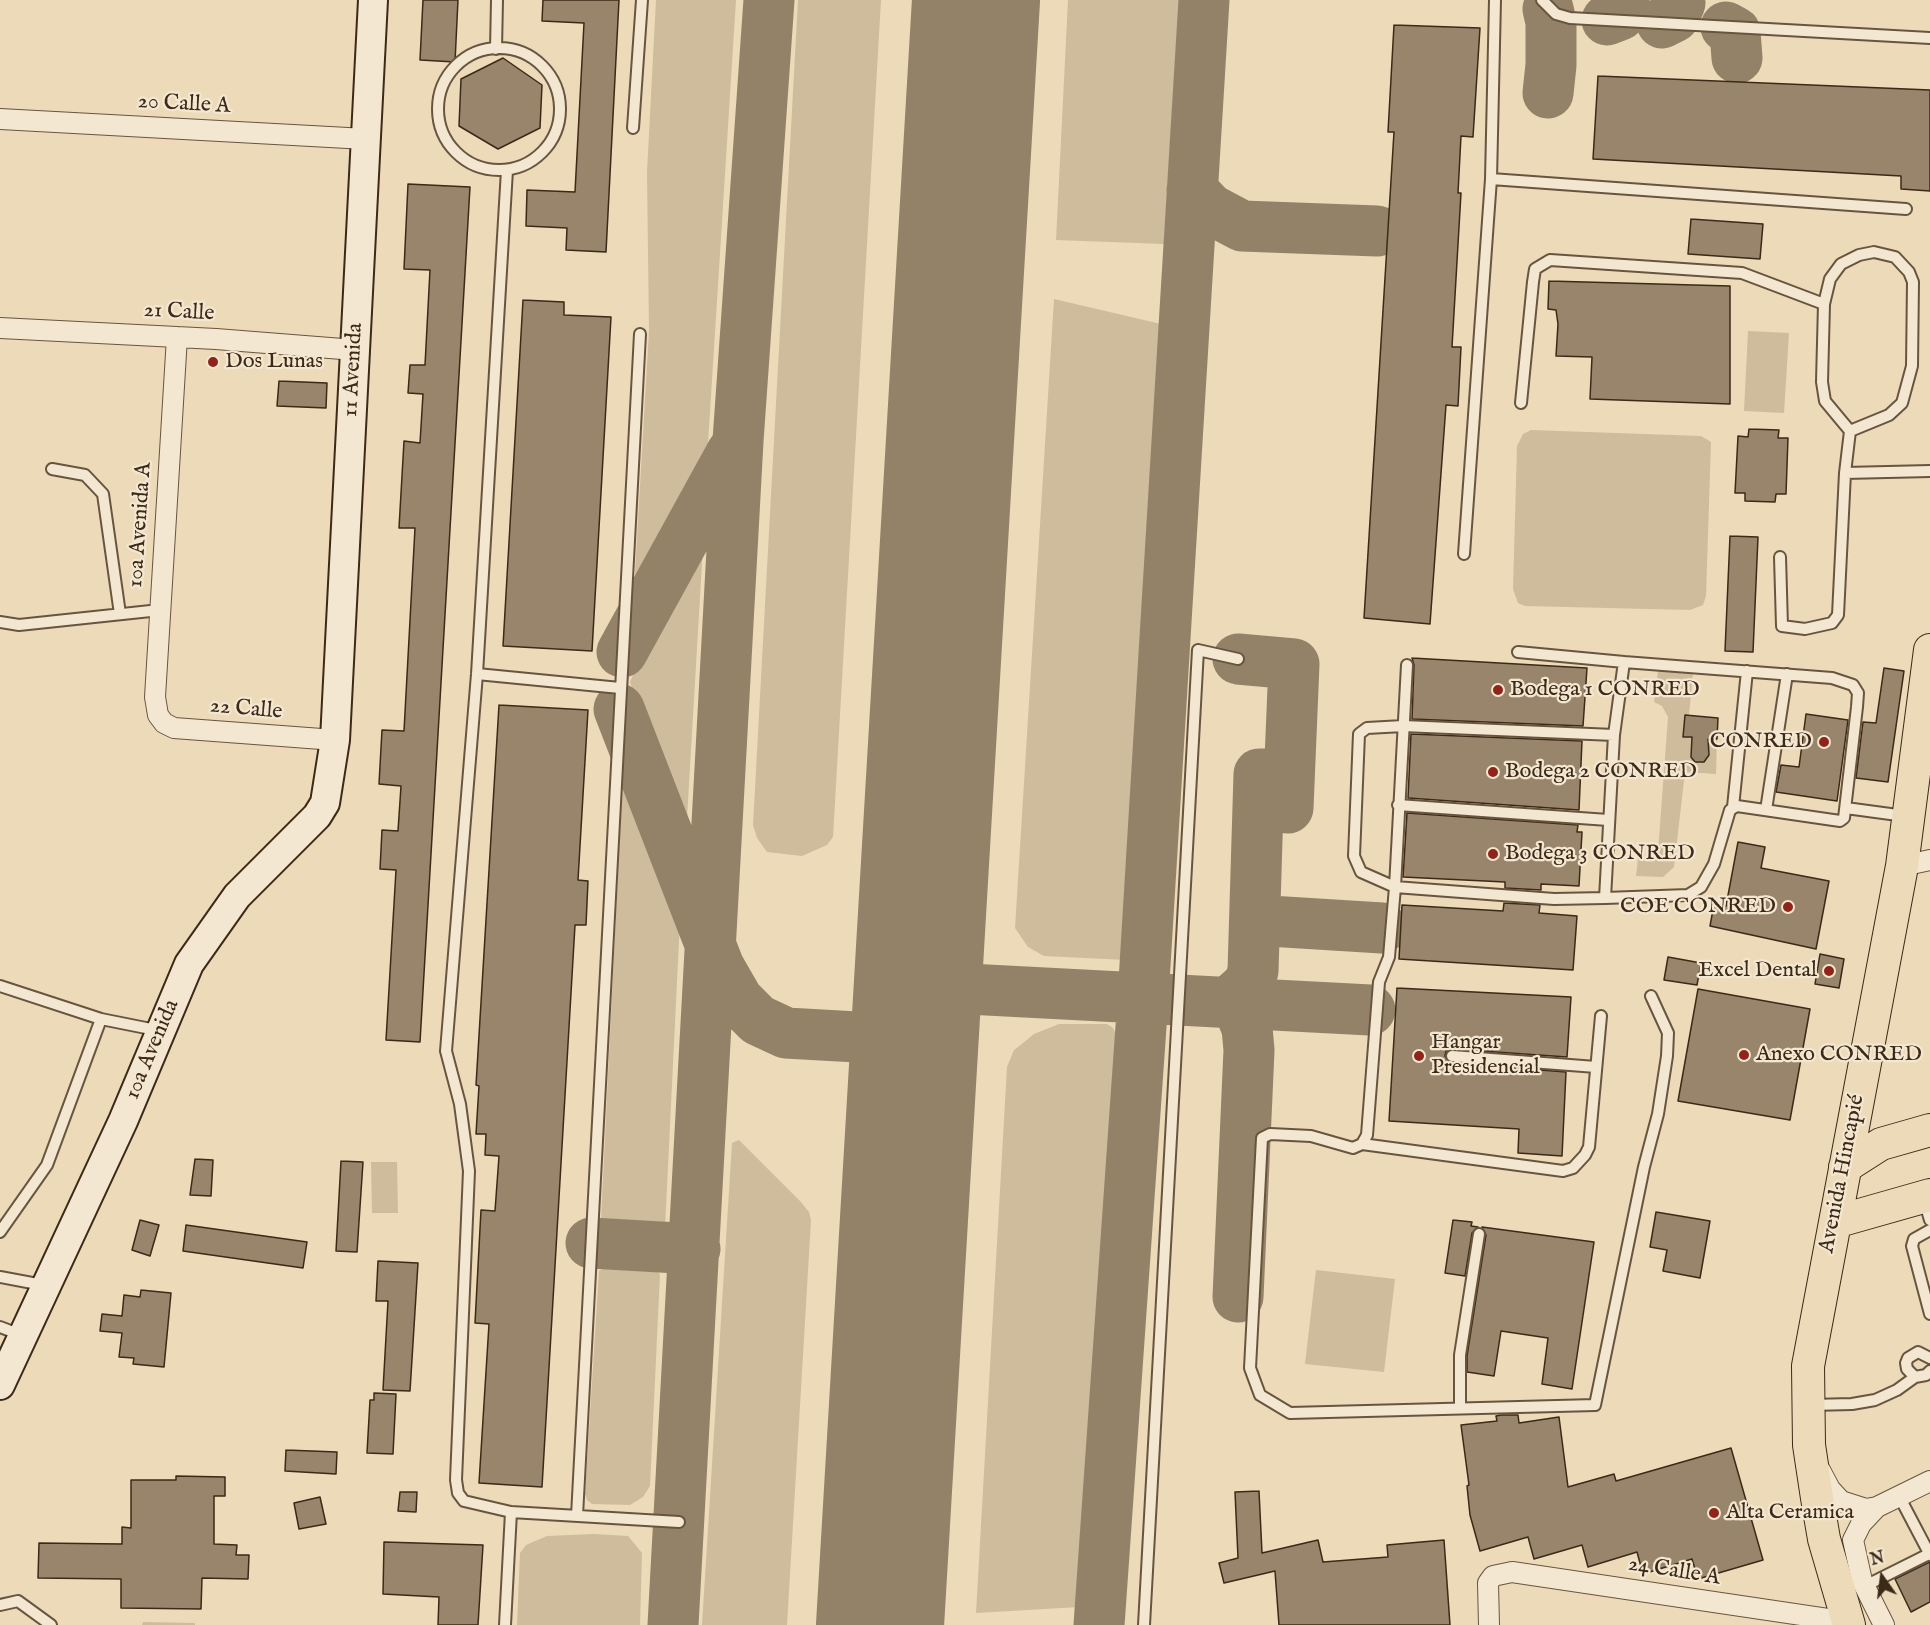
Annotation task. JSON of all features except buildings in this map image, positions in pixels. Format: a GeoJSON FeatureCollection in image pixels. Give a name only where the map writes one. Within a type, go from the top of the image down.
{"type":"FeatureCollection","features":[{"type":"Feature","properties":{"kind":"main road","name":"11 Avenida"},"geometry":{"type":"LineString","coordinates":[[335,740],[374,0]]}},
{"type":"Feature","properties":{"kind":"main road","name":"Avenida Hincapié"},"geometry":{"type":"LineString","coordinates":[[1849,1624],[1824,1539],[1809,1445],[1808,1366],[1857,1104],[1916,863],[1908,816],[1930,650]]}},
{"type":"Feature","properties":{"kind":"main road","name":"10a Avenida"},"geometry":{"type":"LineString","coordinates":[[0,1385],[12,1332],[46,1286],[123,1121],[189,964],[237,896],[317,816],[325,803],[335,740]]}},
{"type":"Feature","properties":{"kind":"main road"},"geometry":{"type":"LineString","coordinates":[[1857,1104],[1872,1127],[1895,1140]]}},
{"type":"Feature","properties":{"kind":"main road"},"geometry":{"type":"LineString","coordinates":[[1845,1167],[1868,1151],[1930,1130]]}},
{"type":"Feature","properties":{"kind":"main road"},"geometry":{"type":"LineString","coordinates":[[1835,1222],[1928,1204]]}},
{"type":"Feature","properties":{"kind":"street","name":"20 Calle A"},"geometry":{"type":"LineString","coordinates":[[0,119],[366,139]]}},
{"type":"Feature","properties":{"kind":"street","name":"21 Calle"},"geometry":{"type":"LineString","coordinates":[[0,328],[177,337],[355,350]]}},
{"type":"Feature","properties":{"kind":"street","name":"10a Avenida A"},"geometry":{"type":"LineString","coordinates":[[158,715],[155,697],[177,337]]}},
{"type":"Feature","properties":{"kind":"street","name":"22 Calle"},"geometry":{"type":"LineString","coordinates":[[158,715],[164,723],[174,728],[335,740]]}},
{"type":"Feature","properties":{"kind":"street"},"geometry":{"type":"LineString","coordinates":[[1809,1445],[1830,1490],[1841,1501],[1866,1509],[1877,1507]]}},
{"type":"Feature","properties":{"kind":"street"},"geometry":{"type":"LineString","coordinates":[[1884,1625],[1857,1565],[1853,1540],[1868,1514],[1877,1507],[1930,1481]]}},
{"type":"Feature","properties":{"kind":"street","name":"24 Calle A"},"geometry":{"type":"LineString","coordinates":[[1489,1625],[1488,1583],[1493,1576],[1512,1572],[1849,1624]]}},
{"type":"Feature","properties":{"kind":"lane"},"geometry":{"type":"LineString","coordinates":[[496,49],[497,0]]}},
{"type":"Feature","properties":{"kind":"lane"},"geometry":{"type":"LineString","coordinates":[[633,128],[642,0]]}},
{"type":"Feature","properties":{"kind":"lane"},"geometry":{"type":"LineString","coordinates":[[1464,554],[1491,178],[1495,0]]}},
{"type":"Feature","properties":{"kind":"lane"},"geometry":{"type":"LineString","coordinates":[[1542,0],[1556,15],[1570,18],[1930,38]]}},
{"type":"Feature","properties":{"kind":"lane"},"geometry":{"type":"LineString","coordinates":[[509,49],[534,59],[552,78],[560,104],[557,130],[551,142],[532,160],[507,170],[477,166],[464,159],[445,137],[438,108],[446,79],[456,67],[481,51],[509,49]]}},
{"type":"Feature","properties":{"kind":"lane"},"geometry":{"type":"LineString","coordinates":[[507,170],[477,674],[446,1051],[460,1104],[469,1171],[456,1480],[458,1493],[464,1501],[511,1512],[679,1522]]}},
{"type":"Feature","properties":{"kind":"lane"},"geometry":{"type":"LineString","coordinates":[[1491,178],[1906,209]]}},
{"type":"Feature","properties":{"kind":"lane"},"geometry":{"type":"LineString","coordinates":[[1780,557],[1782,626],[1805,629],[1832,623],[1838,615],[1845,473],[1850,431],[1826,401],[1822,382],[1824,304],[1830,279],[1841,264],[1859,255],[1874,252],[1895,256],[1909,272],[1913,282],[1912,366],[1902,403],[1889,415],[1850,431]]}},
{"type":"Feature","properties":{"kind":"lane"},"geometry":{"type":"LineString","coordinates":[[1521,403],[1535,270],[1550,260],[1742,273],[1824,304]]}},
{"type":"Feature","properties":{"kind":"lane"},"geometry":{"type":"LineString","coordinates":[[577,1516],[640,334]]}},
{"type":"Feature","properties":{"kind":"lane"},"geometry":{"type":"LineString","coordinates":[[52,469],[86,475],[103,494],[120,614]]}},
{"type":"Feature","properties":{"kind":"lane"},"geometry":{"type":"LineString","coordinates":[[1845,473],[1930,471]]}},
{"type":"Feature","properties":{"kind":"lane"},"geometry":{"type":"LineString","coordinates":[[0,622],[19,625],[160,610]]}},
{"type":"Feature","properties":{"kind":"lane"},"geometry":{"type":"LineString","coordinates":[[1144,1625],[1198,650],[1238,659]]}},
{"type":"Feature","properties":{"kind":"lane"},"geometry":{"type":"LineString","coordinates":[[1518,652],[1787,674],[1842,680],[1853,685],[1858,693],[1844,818],[1840,821],[1733,807]]}},
{"type":"Feature","properties":{"kind":"lane"},"geometry":{"type":"LineString","coordinates":[[1605,898],[1614,735],[1624,662]]}},
{"type":"Feature","properties":{"kind":"lane"},"geometry":{"type":"LineString","coordinates":[[1362,1144],[1367,1135],[1379,982],[1389,957],[1407,665]]}},
{"type":"Feature","properties":{"kind":"lane"},"geometry":{"type":"LineString","coordinates":[[1614,735],[1403,726],[1367,728],[1359,734],[1357,740],[1355,864],[1361,872],[1395,887],[1554,898],[1688,895],[1701,887],[1714,864],[1733,807],[1747,671]]}},
{"type":"Feature","properties":{"kind":"lane"},"geometry":{"type":"LineString","coordinates":[[477,674],[620,688]]}},
{"type":"Feature","properties":{"kind":"lane"},"geometry":{"type":"LineString","coordinates":[[1766,810],[1787,674]]}},
{"type":"Feature","properties":{"kind":"lane"},"geometry":{"type":"LineString","coordinates":[[1398,805],[1608,820]]}},
{"type":"Feature","properties":{"kind":"lane"},"geometry":{"type":"LineString","coordinates":[[1846,808],[1908,816]]}},
{"type":"Feature","properties":{"kind":"lane"},"geometry":{"type":"LineString","coordinates":[[0,986],[101,1019],[161,1031]]}},
{"type":"Feature","properties":{"kind":"lane"},"geometry":{"type":"LineString","coordinates":[[1601,1016],[1588,1146],[1585,1155],[1573,1168],[1563,1171],[1362,1144],[1353,1148],[1311,1136],[1270,1134],[1262,1138],[1250,1368],[1260,1395],[1290,1413],[1595,1405],[1644,1167],[1658,1114],[1666,1056],[1668,1033],[1651,996]]}},
{"type":"Feature","properties":{"kind":"lane"},"geometry":{"type":"LineString","coordinates":[[0,1232],[47,1165],[101,1019]]}},
{"type":"Feature","properties":{"kind":"lane"},"geometry":{"type":"LineString","coordinates":[[1452,1056],[1596,1066]]}},
{"type":"Feature","properties":{"kind":"lane"},"geometry":{"type":"LineString","coordinates":[[1930,1230],[1914,1239],[1912,1246],[1930,1314]]}},
{"type":"Feature","properties":{"kind":"lane"},"geometry":{"type":"LineString","coordinates":[[1460,1408],[1460,1355],[1479,1234]]}},
{"type":"Feature","properties":{"kind":"lane"},"geometry":{"type":"LineString","coordinates":[[0,1277],[46,1286]]}},
{"type":"Feature","properties":{"kind":"lane"},"geometry":{"type":"LineString","coordinates":[[1915,1377],[1907,1369],[1908,1358],[1918,1352],[1930,1358]]}},
{"type":"Feature","properties":{"kind":"lane"},"geometry":{"type":"LineString","coordinates":[[1808,1405],[1852,1404],[1875,1400],[1897,1390],[1915,1377],[1926,1376],[1930,1371]]}},
{"type":"Feature","properties":{"kind":"lane"},"geometry":{"type":"LineString","coordinates":[[1865,1586],[1930,1555],[1899,1496]]}},
{"type":"Feature","properties":{"kind":"lane"},"geometry":{"type":"LineString","coordinates":[[505,1625],[511,1512]]}},
{"type":"Feature","properties":{"kind":"lane"},"geometry":{"type":"LineString","coordinates":[[0,1605],[18,1601],[51,1625]]}},
{"type":"Feature","properties":{"kind":"shaded area"},"geometry":{"type":"Polygon","coordinates":[[[656,0],[736,0],[707,459],[703,475],[633,606],[649,331],[647,172],[656,0]]]}},
{"type":"Feature","properties":{"kind":"shaded area"},"geometry":{"type":"Polygon","coordinates":[[[798,0],[881,0],[833,837],[827,845],[802,856],[767,852],[757,838],[753,825],[798,0]]]}},
{"type":"Feature","properties":{"kind":"shaded area"},"geometry":{"type":"Polygon","coordinates":[[[1068,0],[1179,0],[1164,244],[1056,240],[1068,0]]]}},
{"type":"Feature","properties":{"kind":"shaded area"},"geometry":{"type":"Polygon","coordinates":[[[1054,299],[1161,324],[1126,960],[1044,956],[1028,947],[1015,928],[1054,299]]]}},
{"type":"Feature","properties":{"kind":"shaded area"},"geometry":{"type":"Polygon","coordinates":[[[1748,331],[1789,333],[1784,413],[1744,411],[1748,331]]]}},
{"type":"Feature","properties":{"kind":"shaded area"},"geometry":{"type":"Polygon","coordinates":[[[1531,430],[1701,436],[1711,442],[1706,596],[1703,605],[1690,610],[1525,606],[1518,603],[1513,589],[1517,446],[1523,434],[1531,430]]]}},
{"type":"Feature","properties":{"kind":"shaded area"},"geometry":{"type":"Polygon","coordinates":[[[698,539],[702,541],[703,546],[686,835],[680,837],[630,682],[690,545],[698,539]]]}},
{"type":"Feature","properties":{"kind":"shaded area"},"geometry":{"type":"Polygon","coordinates":[[[1658,671],[1693,673],[1689,715],[1685,715],[1683,736],[1717,739],[1716,774],[1685,772],[1674,867],[1663,877],[1636,876],[1638,859],[1650,858],[1658,852],[1668,717],[1662,706],[1654,702],[1658,671]]]}},
{"type":"Feature","properties":{"kind":"shaded area"},"geometry":{"type":"Polygon","coordinates":[[[625,766],[629,768],[680,920],[665,1228],[656,1235],[613,1232],[601,1219],[623,769],[625,766]]]}},
{"type":"Feature","properties":{"kind":"shaded area"},"geometry":{"type":"Polygon","coordinates":[[[1059,1024],[1107,1024],[1113,1028],[1118,1037],[1079,1607],[976,1613],[1007,1067],[1014,1050],[1034,1034],[1059,1024]]]}},
{"type":"Feature","properties":{"kind":"shaded area"},"geometry":{"type":"Polygon","coordinates":[[[739,1140],[800,1201],[809,1212],[811,1220],[787,1625],[702,1625],[732,1143],[739,1140]]]}},
{"type":"Feature","properties":{"kind":"shaded area"},"geometry":{"type":"Polygon","coordinates":[[[371,1162],[397,1162],[398,1213],[372,1213],[371,1162]]]}},
{"type":"Feature","properties":{"kind":"shaded area"},"geometry":{"type":"Polygon","coordinates":[[[613,1263],[651,1265],[660,1274],[650,1486],[643,1497],[630,1505],[592,1504],[587,1500],[585,1494],[599,1271],[613,1263]]]}},
{"type":"Feature","properties":{"kind":"shaded area"},"geometry":{"type":"Polygon","coordinates":[[[1316,1270],[1395,1279],[1384,1372],[1305,1364],[1316,1270]]]}},
{"type":"Feature","properties":{"kind":"shaded area"},"geometry":{"type":"Polygon","coordinates":[[[594,1534],[628,1536],[642,1553],[640,1625],[517,1625],[520,1553],[526,1545],[547,1536],[594,1534]]]}},
{"type":"Feature","properties":{"kind":"shaded area"},"geometry":{"type":"Polygon","coordinates":[[[143,1622],[195,1623],[195,1625],[142,1625],[143,1622]]]}},
{"type":"Feature","properties":{"kind":"taxiway"},"geometry":{"type":"LineString","coordinates":[[673,1625],[738,441],[769,0]]}},
{"type":"Feature","properties":{"kind":"taxiway"},"geometry":{"type":"LineString","coordinates":[[1099,1625],[1143,998],[1204,0]]}},
{"type":"Feature","properties":{"kind":"taxiway"},"geometry":{"type":"LineString","coordinates":[[1607,20],[1620,15],[1624,0]]}},
{"type":"Feature","properties":{"kind":"taxiway"},"geometry":{"type":"LineString","coordinates":[[1662,23],[1674,17],[1680,3]]}},
{"type":"Feature","properties":{"kind":"taxiway"},"geometry":{"type":"LineString","coordinates":[[1548,9],[1551,22],[1551,65],[1548,93]]}},
{"type":"Feature","properties":{"kind":"taxiway"},"geometry":{"type":"LineString","coordinates":[[1726,27],[1735,32],[1737,58]]}},
{"type":"Feature","properties":{"kind":"taxiway"},"geometry":{"type":"LineString","coordinates":[[1192,190],[1210,209],[1242,226],[1377,231]]}},
{"type":"Feature","properties":{"kind":"taxiway"},"geometry":{"type":"LineString","coordinates":[[622,652],[732,452]]}},
{"type":"Feature","properties":{"kind":"taxiway"},"geometry":{"type":"LineString","coordinates":[[1238,659],[1294,664],[1288,808]]}},
{"type":"Feature","properties":{"kind":"taxiway"},"geometry":{"type":"LineString","coordinates":[[619,709],[719,967],[738,1000],[758,1020],[786,1033],[857,1037],[899,1023],[938,1000],[968,989]]}},
{"type":"Feature","properties":{"kind":"taxiway"},"geometry":{"type":"LineString","coordinates":[[1238,1297],[1249,1050],[1247,1028],[1240,1011],[1229,1002],[1249,984],[1253,971],[1259,774],[1289,774]]}},
{"type":"Feature","properties":{"kind":"taxiway"},"geometry":{"type":"LineString","coordinates":[[1255,907],[1269,921],[1382,928]]}},
{"type":"Feature","properties":{"kind":"taxiway"},"geometry":{"type":"LineString","coordinates":[[920,961],[940,977],[968,989],[1370,1010]]}},
{"type":"Feature","properties":{"kind":"taxiway"},"geometry":{"type":"LineString","coordinates":[[857,1037],[877,1041],[897,1053],[913,1071]]}},
{"type":"Feature","properties":{"kind":"taxiway"},"geometry":{"type":"LineString","coordinates":[[591,1243],[695,1249]]}},
{"type":"Feature","properties":{"kind":"runway"},"geometry":{"type":"LineString","coordinates":[[880,1625],[976,0]]}},
{"type":"Feature","properties":{"kind":"place","name":"Dos Lunas"},"geometry":{"type":"Point","coordinates":[213,362]}},
{"type":"Feature","properties":{"kind":"place","name":"Bodega 1 CONRED"},"geometry":{"type":"Point","coordinates":[1498,690]}},
{"type":"Feature","properties":{"kind":"place","name":"CONRED"},"geometry":{"type":"Point","coordinates":[1824,742]}},
{"type":"Feature","properties":{"kind":"place","name":"Bodega 2 CONRED"},"geometry":{"type":"Point","coordinates":[1493,772]}},
{"type":"Feature","properties":{"kind":"place","name":"Bodega 3 CONRED"},"geometry":{"type":"Point","coordinates":[1493,854]}},
{"type":"Feature","properties":{"kind":"place","name":"COE CONRED"},"geometry":{"type":"Point","coordinates":[1788,907]}},
{"type":"Feature","properties":{"kind":"place","name":"Excel Dental"},"geometry":{"type":"Point","coordinates":[1829,971]}},
{"type":"Feature","properties":{"kind":"place","name":"Anexo CONRED"},"geometry":{"type":"Point","coordinates":[1744,1055]}},
{"type":"Feature","properties":{"kind":"place","name":"Hangar Presidencial"},"geometry":{"type":"Point","coordinates":[1419,1056]}},
{"type":"Feature","properties":{"kind":"place","name":"Alta Ceramica"},"geometry":{"type":"Point","coordinates":[1714,1513]}}]}
